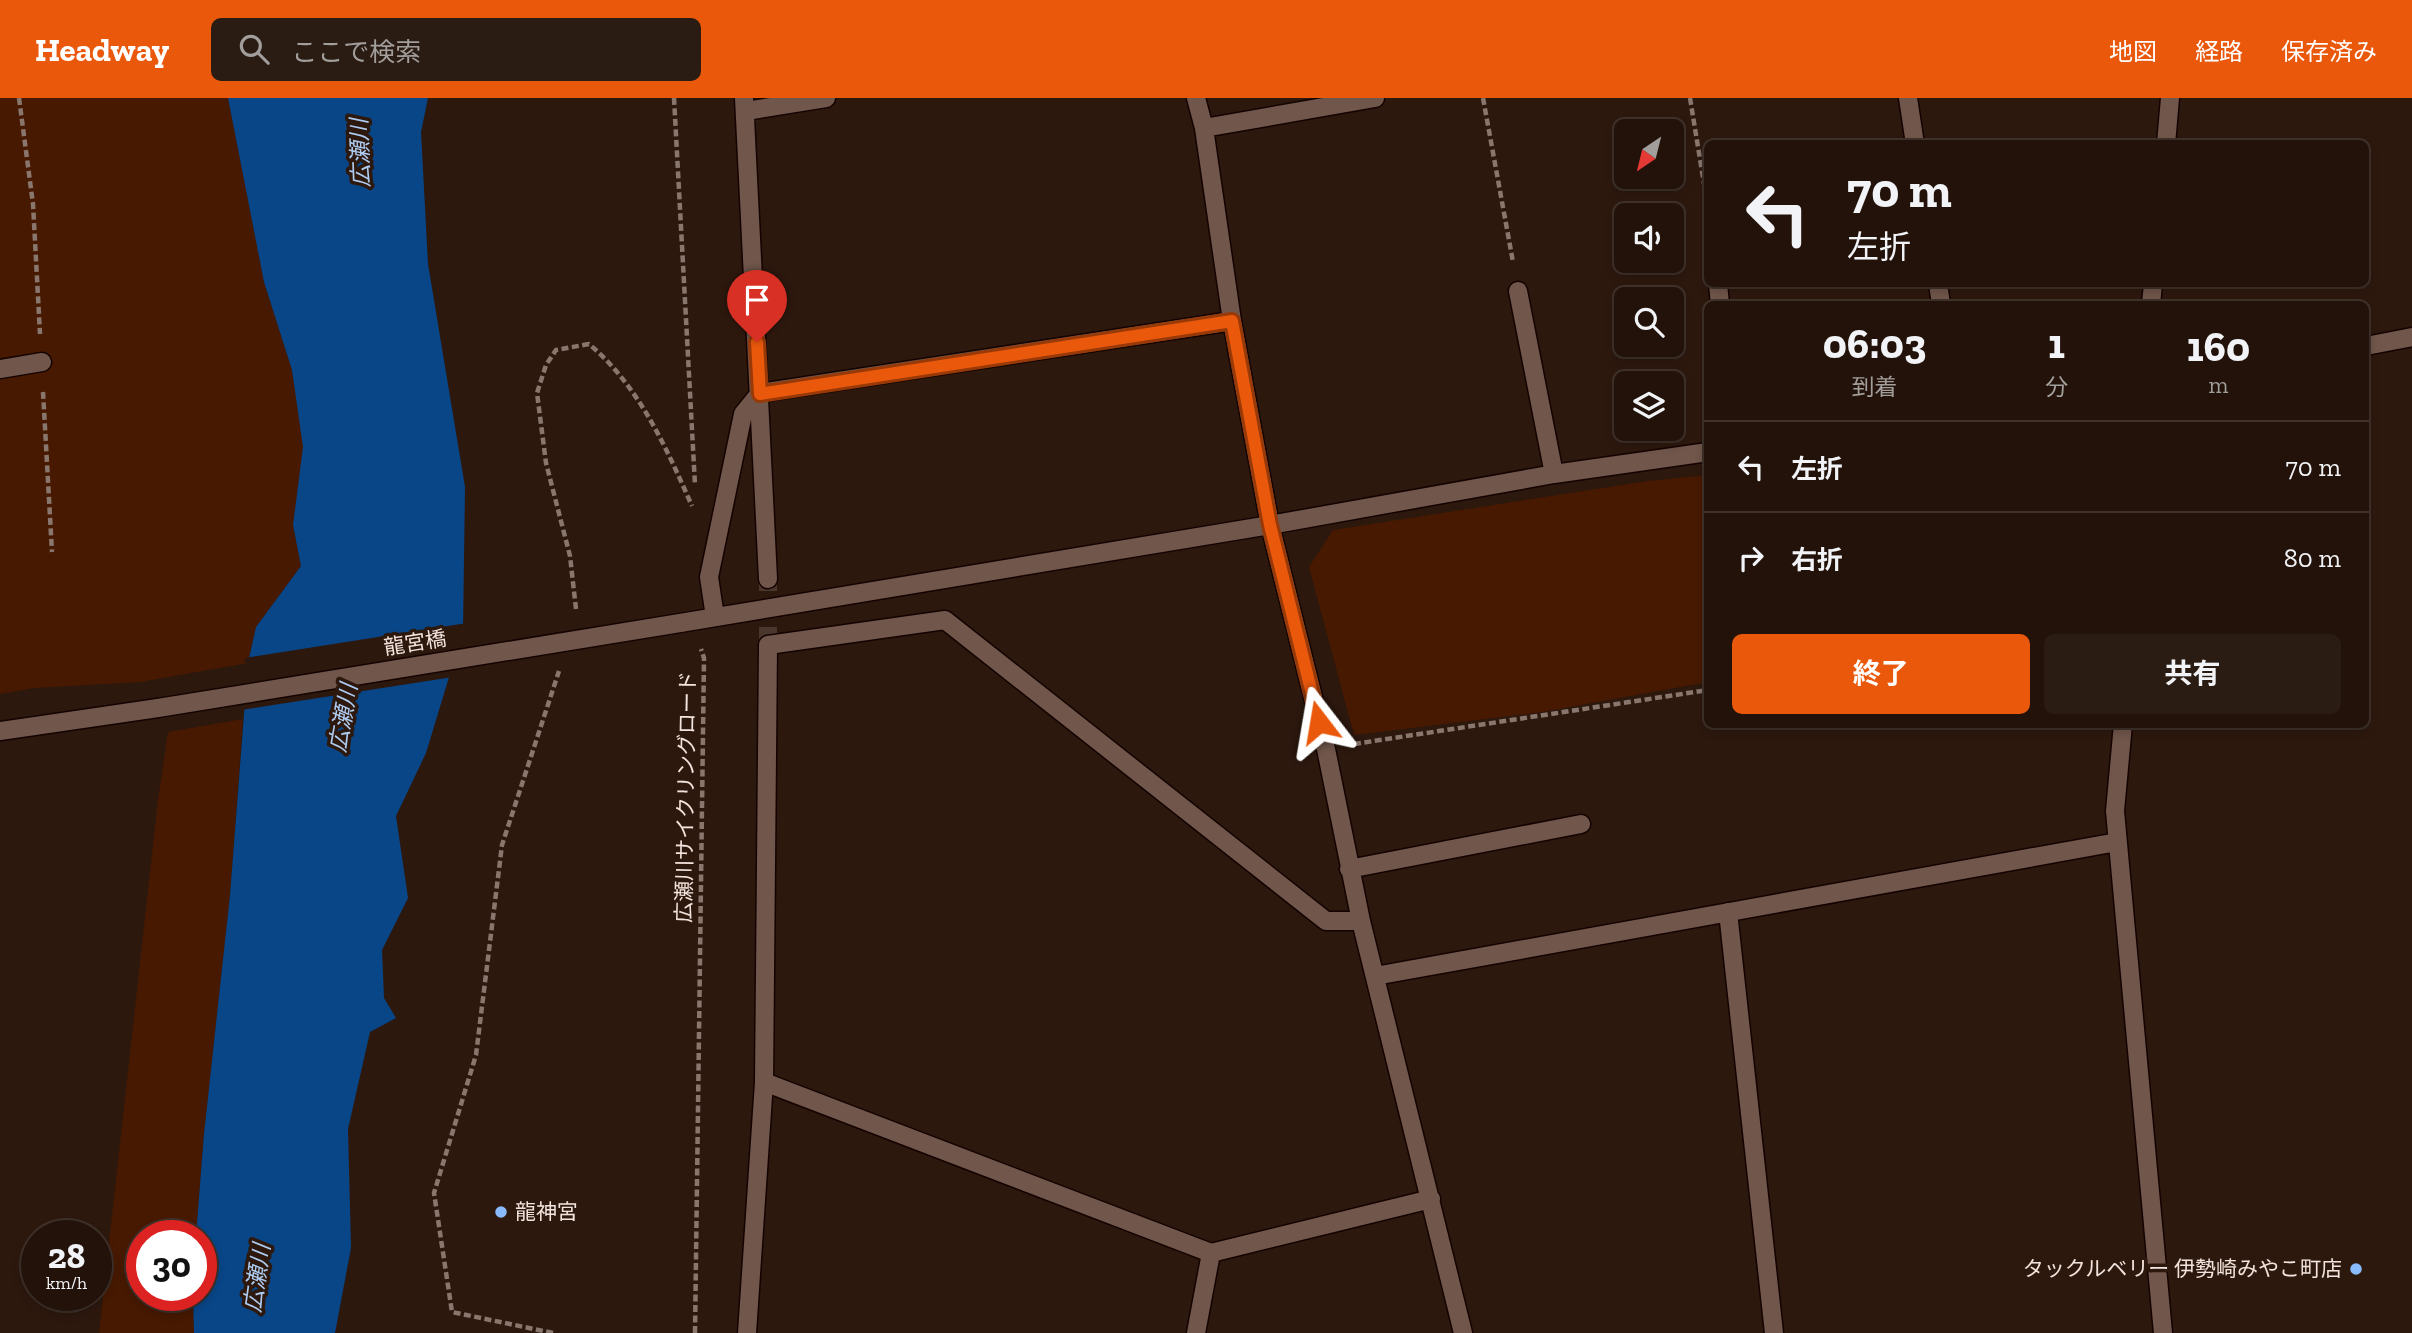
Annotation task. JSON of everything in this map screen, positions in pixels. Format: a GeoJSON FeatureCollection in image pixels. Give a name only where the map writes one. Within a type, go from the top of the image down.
{"type":"FeatureCollection","features":[{"type":"Feature","properties":{"kind":"street"},"geometry":{"type":"LineString","coordinates":[[768,579],[745,105],[826,98]]}},
{"type":"Feature","properties":{"kind":"street"},"geometry":{"type":"LineString","coordinates":[[1196,98],[1204,128],[1232,321],[1270,525],[1326,749],[1361,920],[1463,1333]]}},
{"type":"Feature","properties":{"kind":"street"},"geometry":{"type":"LineString","coordinates":[[1204,128],[1375,98]]}},
{"type":"Feature","properties":{"kind":"street"},"geometry":{"type":"LineString","coordinates":[[1908,98],[1914,140]]}},
{"type":"Feature","properties":{"kind":"street"},"geometry":{"type":"LineString","coordinates":[[2166,140],[2171,98]]}},
{"type":"Feature","properties":{"kind":"street"},"geometry":{"type":"LineString","coordinates":[[1518,291],[1554,474]]}},
{"type":"Feature","properties":{"kind":"street"},"geometry":{"type":"LineString","coordinates":[[715,617],[709,576],[743,414],[760,394],[1232,321]]}},
{"type":"Feature","properties":{"kind":"street"},"geometry":{"type":"LineString","coordinates":[[2369,345],[2412,337]]}},
{"type":"Feature","properties":{"kind":"street"},"geometry":{"type":"LineString","coordinates":[[0,369],[42,362]]}},
{"type":"Feature","properties":{"kind":"street","name":"龍宮橋"},"geometry":{"type":"LineString","coordinates":[[0,731],[158,708],[685,622],[1270,525],[1554,474],[1704,453]]}},
{"type":"Feature","properties":{"kind":"street"},"geometry":{"type":"LineString","coordinates":[[747,1333],[764,1082],[768,645],[945,620],[1326,921],[1361,920]]}},
{"type":"Feature","properties":{"kind":"street"},"geometry":{"type":"LineString","coordinates":[[2123,728],[2115,811],[2117,842],[2163,1333]]}},
{"type":"Feature","properties":{"kind":"street"},"geometry":{"type":"LineString","coordinates":[[1349,869],[1581,824]]}},
{"type":"Feature","properties":{"kind":"street"},"geometry":{"type":"LineString","coordinates":[[1376,976],[2117,842]]}},
{"type":"Feature","properties":{"kind":"street"},"geometry":{"type":"LineString","coordinates":[[1728,912],[1774,1333]]}},
{"type":"Feature","properties":{"kind":"street"},"geometry":{"type":"LineString","coordinates":[[764,1082],[1212,1253],[1431,1199]]}},
{"type":"Feature","properties":{"kind":"street"},"geometry":{"type":"LineString","coordinates":[[1196,1333],[1212,1253]]}},
{"type":"Feature","properties":{"kind":"path"},"geometry":{"type":"LineString","coordinates":[[19,98],[33,204],[52,552]]}},
{"type":"Feature","properties":{"kind":"path"},"geometry":{"type":"LineString","coordinates":[[674,98],[695,488]]}},
{"type":"Feature","properties":{"kind":"path"},"geometry":{"type":"LineString","coordinates":[[1483,98],[1518,291]]}},
{"type":"Feature","properties":{"kind":"path"},"geometry":{"type":"LineString","coordinates":[[1690,98],[1704,184]]}},
{"type":"Feature","properties":{"kind":"path"},"geometry":{"type":"LineString","coordinates":[[577,616],[570,556],[546,463],[537,393],[546,365],[556,350],[589,344],[613,364],[663,439],[697,516],[696,502]]}},
{"type":"Feature","properties":{"kind":"path","name":"広瀬川サイクリングロード"},"geometry":{"type":"LineString","coordinates":[[685,622],[704,657],[695,1333]]}},
{"type":"Feature","properties":{"kind":"path"},"geometry":{"type":"LineString","coordinates":[[553,1333],[452,1312],[434,1194],[476,1055],[502,845],[560,667]]}},
{"type":"Feature","properties":{"kind":"path"},"geometry":{"type":"LineString","coordinates":[[1326,749],[1704,691]]}},
{"type":"Feature","properties":{"kind":"shaded area"},"geometry":{"type":"Polygon","coordinates":[[[0,98],[228,98],[264,282],[292,370],[304,447],[293,525],[301,566],[256,627],[248,663],[140,682],[34,688],[0,694],[0,98]]]}},
{"type":"Feature","properties":{"kind":"shaded area"},"geometry":{"type":"Polygon","coordinates":[[[1704,475],[1704,683],[1542,712],[1354,735],[1309,567],[1333,530],[1648,481],[1704,475]]]}},
{"type":"Feature","properties":{"kind":"shaded area"},"geometry":{"type":"Polygon","coordinates":[[[243,719],[230,895],[197,1220],[126,1220],[126,1311],[193,1311],[194,1333],[99,1333],[101,1311],[112,1311],[112,1220],[158,800],[168,732],[243,719]]]}},
{"type":"Feature","properties":{"kind":"water","name":"広瀬川"},"geometry":{"type":"Polygon","coordinates":[[[228,98],[428,98],[421,132],[428,264],[465,487],[463,631],[426,753],[396,816],[408,898],[382,950],[384,998],[396,1018],[370,1032],[348,1129],[351,1248],[335,1333],[194,1333],[193,1311],[217,1311],[217,1220],[197,1220],[230,895],[248,663],[256,627],[301,566],[293,525],[303,447],[292,370],[264,282],[228,98]]]}},
{"type":"Feature","properties":{"kind":"pier"},"geometry":{"type":"Polygon","coordinates":[[[467,623],[453,677],[241,710],[245,658],[467,623]]]}},
{"type":"Feature","properties":{"kind":"tunnel"},"geometry":{"type":"LineString","coordinates":[[768,579],[768,645]]}},
{"type":"Feature","properties":{"kind":"place","name":"龍神宮"},"geometry":{"type":"Point","coordinates":[501,1212]}},
{"type":"Feature","properties":{"kind":"place","name":"タックルベリー 伊勢崎みやこ町店"},"geometry":{"type":"Point","coordinates":[2356,1269]}},
{"type":"Feature","properties":{"kind":"route"},"geometry":{"type":"LineString","coordinates":[[757,342],[760,394],[1232,321],[1270,525],[1319,722]]}}]}
